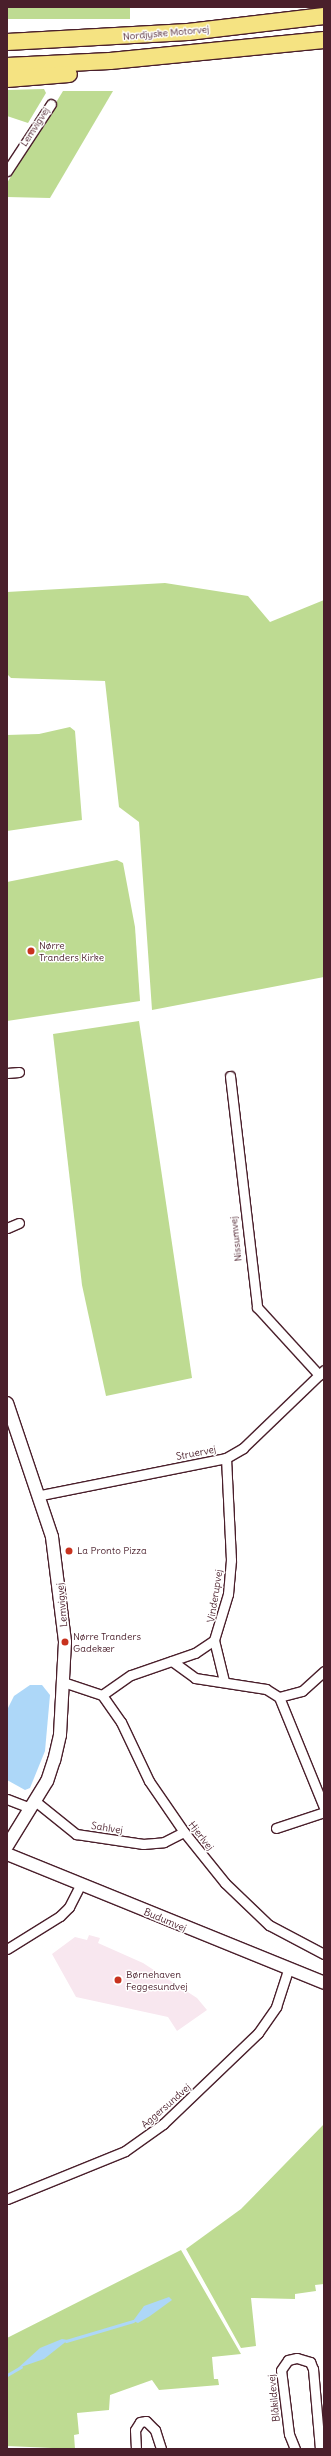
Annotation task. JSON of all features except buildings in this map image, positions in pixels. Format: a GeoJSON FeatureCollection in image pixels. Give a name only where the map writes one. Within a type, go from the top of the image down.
{"type":"FeatureCollection","features":[{"type":"Feature","properties":{"kind":"highway","name":"Nordjyske Motorvej"},"geometry":{"type":"LineString","coordinates":[[7,42],[188,32],[324,16]]}},
{"type":"Feature","properties":{"kind":"highway"},"geometry":{"type":"LineString","coordinates":[[7,31],[188,32]]}},
{"type":"Feature","properties":{"kind":"highway"},"geometry":{"type":"LineString","coordinates":[[7,66],[110,61],[324,40]]}},
{"type":"Feature","properties":{"kind":"highway"},"geometry":{"type":"LineString","coordinates":[[7,79],[110,71],[285,44]]}},
{"type":"Feature","properties":{"kind":"street","name":"Lemvigvej"},"geometry":{"type":"LineString","coordinates":[[7,171],[51,104]]}},
{"type":"Feature","properties":{"kind":"street"},"geometry":{"type":"LineString","coordinates":[[7,1073],[19,1072]]}},
{"type":"Feature","properties":{"kind":"street","name":"Nissumvej"},"geometry":{"type":"LineString","coordinates":[[230,1076],[257,1307],[321,1373]]}},
{"type":"Feature","properties":{"kind":"street"},"geometry":{"type":"LineString","coordinates":[[7,1228],[19,1223]]}},
{"type":"Feature","properties":{"kind":"street","name":"Struervej"},"geometry":{"type":"LineString","coordinates":[[41,1495],[226,1458],[243,1448],[321,1373]]}},
{"type":"Feature","properties":{"kind":"street","name":"Lemvigvej"},"geometry":{"type":"LineString","coordinates":[[7,1846],[47,1781],[60,1735],[65,1642],[59,1576],[41,1495],[8,1410]]}},
{"type":"Feature","properties":{"kind":"street","name":"Vinderupvej"},"geometry":{"type":"LineString","coordinates":[[214,1640],[228,1594],[231,1560],[226,1458]]}},
{"type":"Feature","properties":{"kind":"street"},"geometry":{"type":"LineString","coordinates":[[63,1682],[102,1695],[131,1675],[206,1648],[214,1640]]}},
{"type":"Feature","properties":{"kind":"street"},"geometry":{"type":"LineString","coordinates":[[214,1640],[224,1681]]}},
{"type":"Feature","properties":{"kind":"street"},"geometry":{"type":"LineString","coordinates":[[172,1661],[195,1678],[224,1681],[266,1689],[279,1697],[324,1807]]}},
{"type":"Feature","properties":{"kind":"street"},"geometry":{"type":"LineString","coordinates":[[279,1697],[302,1691],[324,1671]]}},
{"type":"Feature","properties":{"kind":"street","name":"Hjerlvej"},"geometry":{"type":"LineString","coordinates":[[102,1695],[113,1706],[149,1781],[184,1832],[225,1884],[269,1925],[324,1954]]}},
{"type":"Feature","properties":{"kind":"street"},"geometry":{"type":"LineString","coordinates":[[7,1799],[33,1805]]}},
{"type":"Feature","properties":{"kind":"street","name":"Sahlvej"},"geometry":{"type":"LineString","coordinates":[[33,1805],[76,1834],[143,1844],[164,1842],[184,1832]]}},
{"type":"Feature","properties":{"kind":"street"},"geometry":{"type":"LineString","coordinates":[[276,1828],[324,1812]]}},
{"type":"Feature","properties":{"kind":"street","name":"Budumvej"},"geometry":{"type":"LineString","coordinates":[[7,1854],[288,1970],[324,1983]]}},
{"type":"Feature","properties":{"kind":"street"},"geometry":{"type":"LineString","coordinates":[[7,1950],[60,1916],[69,1907],[80,1885]]}},
{"type":"Feature","properties":{"kind":"street","name":"Aggersundvej"},"geometry":{"type":"LineString","coordinates":[[7,2199],[125,2151],[163,2124],[258,2033],[276,2008],[288,1970]]}},
{"type":"Feature","properties":{"kind":"street","name":"Blåkildevej"},"geometry":{"type":"LineString","coordinates":[[295,2449],[289,2434],[281,2370],[288,2360],[297,2358],[310,2362],[313,2369],[320,2449]]}},
{"type":"Feature","properties":{"kind":"street"},"geometry":{"type":"LineString","coordinates":[[136,2449],[135,2430],[140,2422],[146,2421],[155,2430],[161,2449]]}},
{"type":"Feature","properties":{"kind":"shaded area","name":"Børnehaven Feggesundvej"},"geometry":{"type":"Polygon","coordinates":[[[89,1935],[100,1938],[98,1943],[143,1963],[197,1998],[207,2010],[177,2031],[168,2017],[76,1997],[52,1954],[75,1937],[87,1940],[89,1935]]]}},
{"type":"Feature","properties":{"kind":"green space"},"geometry":{"type":"Polygon","coordinates":[[[7,7],[130,7],[130,19],[7,19],[7,7]]]}},
{"type":"Feature","properties":{"kind":"green space"},"geometry":{"type":"Polygon","coordinates":[[[44,89],[46,93],[28,123],[7,116],[7,90],[44,89]]]}},
{"type":"Feature","properties":{"kind":"green space"},"geometry":{"type":"Polygon","coordinates":[[[63,91],[113,91],[50,198],[7,197],[7,183],[63,91]]]}},
{"type":"Feature","properties":{"kind":"green space"},"geometry":{"type":"Polygon","coordinates":[[[165,583],[248,596],[270,622],[324,600],[324,977],[152,1010],[139,822],[119,807],[105,681],[11,678],[7,674],[7,592],[165,583]]]}},
{"type":"Feature","properties":{"kind":"green space"},"geometry":{"type":"Polygon","coordinates":[[[70,727],[75,731],[82,820],[7,831],[7,735],[39,734],[70,727]]]}},
{"type":"Feature","properties":{"kind":"green space"},"geometry":{"type":"Polygon","coordinates":[[[117,860],[123,863],[135,927],[140,1001],[7,1021],[7,882],[117,860]]]}},
{"type":"Feature","properties":{"kind":"green space"},"geometry":{"type":"Polygon","coordinates":[[[139,1021],[192,1378],[106,1396],[82,1285],[53,1034],[139,1021]]]}},
{"type":"Feature","properties":{"kind":"green space"},"geometry":{"type":"Polygon","coordinates":[[[324,2124],[324,2284],[315,2285],[316,2291],[295,2294],[295,2299],[251,2298],[256,2346],[241,2348],[186,2249],[241,2209],[324,2124]]]}},
{"type":"Feature","properties":{"kind":"green space"},"geometry":{"type":"Polygon","coordinates":[[[181,2250],[241,2354],[212,2357],[214,2379],[218,2379],[219,2385],[159,2390],[152,2380],[110,2395],[109,2410],[77,2413],[79,2434],[74,2435],[75,2449],[7,2446],[7,2338],[181,2250]]]}},
{"type":"Feature","properties":{"kind":"water"},"geometry":{"type":"Polygon","coordinates":[[[30,1685],[42,1685],[50,1695],[45,1751],[30,1788],[25,1790],[7,1780],[7,1710],[14,1696],[30,1685]]]}},
{"type":"Feature","properties":{"kind":"water"},"geometry":{"type":"Polygon","coordinates":[[[169,2297],[172,2300],[150,2316],[138,2323],[133,2321],[144,2306],[169,2297]]]}},
{"type":"Feature","properties":{"kind":"water"},"geometry":{"type":"Polygon","coordinates":[[[62,2339],[68,2340],[44,2359],[18,2368],[40,2348],[62,2339]]]}},
{"type":"Feature","properties":{"kind":"waterway"},"geometry":{"type":"LineString","coordinates":[[66,2341],[133,2321]]}},
{"type":"Feature","properties":{"kind":"waterway"},"geometry":{"type":"LineString","coordinates":[[7,2375],[21,2367]]}},
{"type":"Feature","properties":{"kind":"place","name":"Nørre Tranders Kirke"},"geometry":{"type":"Point","coordinates":[31,951]}},
{"type":"Feature","properties":{"kind":"place","name":"La Pronto Pizza"},"geometry":{"type":"Point","coordinates":[69,1551]}},
{"type":"Feature","properties":{"kind":"place","name":"Nørre Tranders Gadekær"},"geometry":{"type":"Point","coordinates":[65,1642]}},
{"type":"Feature","properties":{"kind":"place","name":"Børnehaven Feggesundvej"},"geometry":{"type":"Point","coordinates":[118,1980]}}]}
